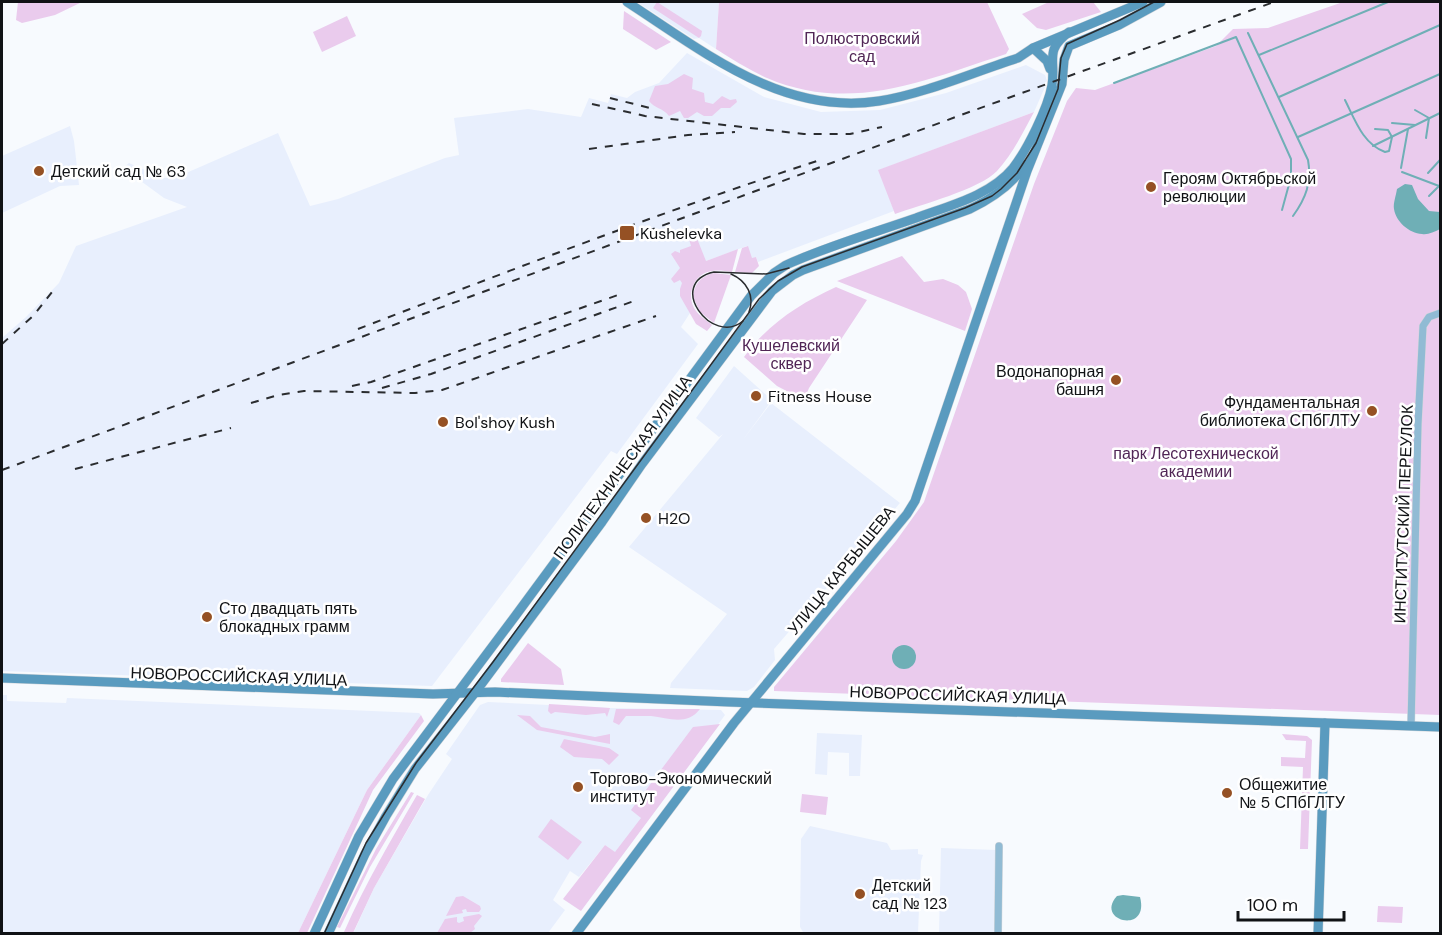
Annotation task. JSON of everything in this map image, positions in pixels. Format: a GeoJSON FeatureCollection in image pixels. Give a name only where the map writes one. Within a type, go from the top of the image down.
{"type":"FeatureCollection","features":[{"type":"Feature","properties":{"kind":"main road"},"geometry":{"type":"LineString","coordinates":[[627,2],[747,77],[798,97],[831,103],[878,101],[903,96],[1018,58],[1042,56]]}},
{"type":"Feature","properties":{"kind":"main road"},"geometry":{"type":"LineString","coordinates":[[1018,58],[1033,48],[1143,2]]}},
{"type":"Feature","properties":{"kind":"main road"},"geometry":{"type":"LineString","coordinates":[[1033,48],[1053,49],[1069,46],[1119,25],[1161,2]]}},
{"type":"Feature","properties":{"kind":"main road"},"geometry":{"type":"LineString","coordinates":[[1053,49],[1069,32]]}},
{"type":"Feature","properties":{"kind":"main road","name":"УЛИЦА КАРБЫШЕВА"},"geometry":{"type":"LineString","coordinates":[[576,933],[734,723],[899,525],[915,501],[1035,142],[1062,84],[1065,53],[1069,46]]}},
{"type":"Feature","properties":{"kind":"main road"},"geometry":{"type":"LineString","coordinates":[[1033,48],[1047,61],[1052,74]]}},
{"type":"Feature","properties":{"kind":"main road","name":"ПОЛИТЕХНИЧЕСКАЯ УЛИЦА"},"geometry":{"type":"LineString","coordinates":[[328,933],[364,854],[416,769],[772,291],[803,270],[970,209],[995,197],[1019,174],[1035,142],[1049,92],[1053,49]]}},
{"type":"Feature","properties":{"kind":"main road","name":"ПОЛИТЕХНИЧЕСКАЯ УЛИЦА"},"geometry":{"type":"LineString","coordinates":[[314,933],[336,883],[372,814],[405,762],[751,296],[774,273],[799,260],[959,202],[988,188],[1012,169],[1035,142]]}},
{"type":"Feature","properties":{"kind":"main road","name":"НОВОРОССИЙСКАЯ УЛИЦА"},"geometry":{"type":"LineString","coordinates":[[2,680],[455,697],[495,692],[1440,727]]}},
{"type":"Feature","properties":{"kind":"main road"},"geometry":{"type":"LineString","coordinates":[[1318,933],[1325,723]]}},
{"type":"Feature","properties":{"kind":"street","name":"ИНСТИТУТСКИЙ ПЕРЕУЛОК"},"geometry":{"type":"LineString","coordinates":[[1411,726],[1422,335],[1425,321],[1440,313]]}},
{"type":"Feature","properties":{"kind":"street"},"geometry":{"type":"LineString","coordinates":[[998,933],[999,846]]}},
{"type":"Feature","properties":{"kind":"shaded area"},"geometry":{"type":"Polygon","coordinates":[[[637,2],[719,2],[716,49],[699,38],[694,39],[637,2]]]}},
{"type":"Feature","properties":{"kind":"shaded area"},"geometry":{"type":"Polygon","coordinates":[[[687,53],[764,97],[821,112],[880,110],[946,93],[1026,65],[1045,75],[1047,81],[1044,83],[1045,87],[1034,112],[879,170],[894,211],[758,262],[756,257],[752,259],[747,246],[687,268],[687,305],[690,313],[681,327],[698,344],[617,454],[611,451],[432,686],[2,671],[2,338],[59,283],[76,246],[187,207],[164,198],[123,168],[129,163],[163,178],[177,177],[278,133],[310,206],[338,199],[445,158],[459,155],[454,118],[528,109],[581,117],[589,98],[608,103],[611,94],[627,98],[635,92],[659,83],[687,53]]]}},
{"type":"Feature","properties":{"kind":"shaded area","name":"Детский сад № 63"},"geometry":{"type":"Polygon","coordinates":[[[70,126],[79,185],[60,186],[2,213],[2,156],[70,126]]]}},
{"type":"Feature","properties":{"kind":"shaded area"},"geometry":{"type":"Polygon","coordinates":[[[734,366],[773,401],[770,403],[742,441],[771,403],[900,503],[774,649],[775,660],[754,687],[747,691],[670,688],[671,683],[727,614],[629,547],[723,434],[719,437],[696,418],[734,366]]]}},
{"type":"Feature","properties":{"kind":"shaded area"},"geometry":{"type":"Polygon","coordinates":[[[2,695],[7,695],[7,701],[66,703],[67,698],[419,713],[421,715],[367,790],[298,933],[2,934],[2,695]]]}},
{"type":"Feature","properties":{"kind":"shaded area"},"geometry":{"type":"Polygon","coordinates":[[[488,702],[610,708],[721,710],[725,715],[621,857],[605,845],[579,877],[570,871],[553,900],[565,910],[548,933],[353,934],[374,888],[428,795],[452,759],[446,754],[480,705],[488,702]]]}},
{"type":"Feature","properties":{"kind":"shaded area"},"geometry":{"type":"Polygon","coordinates":[[[817,733],[862,735],[860,776],[849,776],[849,753],[828,752],[827,775],[815,774],[817,733]]]}},
{"type":"Feature","properties":{"kind":"shaded area","name":"Детский сад № 123"},"geometry":{"type":"Polygon","coordinates":[[[810,826],[887,843],[891,850],[918,849],[918,854],[923,855],[918,933],[803,932],[800,927],[801,839],[810,826]]]}},
{"type":"Feature","properties":{"kind":"shaded area"},"geometry":{"type":"Polygon","coordinates":[[[941,848],[997,850],[994,933],[939,934],[941,848]]]}},
{"type":"Feature","properties":{"kind":"green space"},"geometry":{"type":"Polygon","coordinates":[[[18,2],[82,2],[55,15],[22,23],[16,20],[18,2]]]}},
{"type":"Feature","properties":{"kind":"green space"},"geometry":{"type":"Polygon","coordinates":[[[657,2],[702,31],[701,36],[699,38],[653,8],[657,2]]]}},
{"type":"Feature","properties":{"kind":"green space","name":"Полюстровский сад"},"geometry":{"type":"Polygon","coordinates":[[[719,2],[987,2],[1009,49],[1006,54],[917,83],[858,93],[828,93],[798,88],[767,78],[716,49],[719,2]]]}},
{"type":"Feature","properties":{"kind":"green space"},"geometry":{"type":"Polygon","coordinates":[[[1049,2],[1093,2],[1101,12],[1046,30],[1037,28],[1022,14],[1049,2]]]}},
{"type":"Feature","properties":{"kind":"green space","name":"парк Лесотехнической академии"},"geometry":{"type":"Polygon","coordinates":[[[1343,2],[1440,2],[1440,715],[774,691],[774,687],[896,541],[924,502],[1034,184],[1067,101],[1076,88],[1095,90],[1216,46],[1233,29],[1268,28],[1343,2]]]}},
{"type":"Feature","properties":{"kind":"green space"},"geometry":{"type":"Polygon","coordinates":[[[624,11],[671,42],[656,50],[623,29],[624,11]]]}},
{"type":"Feature","properties":{"kind":"green space"},"geometry":{"type":"Polygon","coordinates":[[[347,16],[356,36],[322,52],[313,32],[347,16]]]}},
{"type":"Feature","properties":{"kind":"green space"},"geometry":{"type":"Polygon","coordinates":[[[684,74],[693,78],[692,89],[704,93],[705,102],[713,104],[722,96],[730,100],[736,99],[737,102],[730,108],[721,108],[712,116],[704,116],[697,112],[684,118],[680,111],[669,116],[649,101],[655,86],[668,84],[684,74]]]}},
{"type":"Feature","properties":{"kind":"green space"},"geometry":{"type":"Polygon","coordinates":[[[1034,112],[1008,157],[989,178],[964,190],[895,214],[878,170],[1034,112]]]}},
{"type":"Feature","properties":{"kind":"green space"},"geometry":{"type":"Polygon","coordinates":[[[696,236],[706,261],[738,249],[732,272],[706,273],[697,280],[692,290],[694,308],[712,325],[707,331],[696,324],[680,296],[682,283],[680,280],[674,283],[671,279],[680,268],[671,254],[675,251],[680,253],[680,250],[691,246],[689,239],[696,236]]]}},
{"type":"Feature","properties":{"kind":"green space"},"geometry":{"type":"Polygon","coordinates":[[[748,246],[752,258],[756,257],[759,266],[752,273],[735,272],[742,248],[748,246]]]}},
{"type":"Feature","properties":{"kind":"green space"},"geometry":{"type":"Polygon","coordinates":[[[902,256],[924,282],[943,279],[958,285],[966,292],[972,309],[965,331],[837,281],[902,256]]]}},
{"type":"Feature","properties":{"kind":"green space"},"geometry":{"type":"Polygon","coordinates":[[[714,273],[731,275],[714,323],[700,312],[693,297],[699,281],[714,273]]]}},
{"type":"Feature","properties":{"kind":"green space","name":"Кушелевский сквер"},"geometry":{"type":"Polygon","coordinates":[[[836,287],[867,300],[809,388],[804,400],[777,386],[744,357],[763,335],[785,316],[809,300],[836,287]]]}},
{"type":"Feature","properties":{"kind":"green space"},"geometry":{"type":"Polygon","coordinates":[[[528,643],[561,669],[564,685],[501,682],[528,643]]]}},
{"type":"Feature","properties":{"kind":"green space"},"geometry":{"type":"Polygon","coordinates":[[[549,704],[610,708],[607,717],[605,713],[586,715],[555,712],[551,714],[548,711],[549,704]]]}},
{"type":"Feature","properties":{"kind":"green space"},"geometry":{"type":"Polygon","coordinates":[[[616,709],[700,709],[689,718],[684,719],[626,716],[619,725],[613,722],[616,709]]]}},
{"type":"Feature","properties":{"kind":"green space"},"geometry":{"type":"Polygon","coordinates":[[[421,715],[424,721],[373,790],[307,933],[298,933],[367,790],[421,715]]]}},
{"type":"Feature","properties":{"kind":"green space"},"geometry":{"type":"Polygon","coordinates":[[[517,715],[530,716],[541,727],[595,737],[610,734],[610,744],[537,730],[517,715]]]}},
{"type":"Feature","properties":{"kind":"green space"},"geometry":{"type":"Polygon","coordinates":[[[720,724],[581,911],[563,899],[605,845],[615,852],[641,818],[631,810],[693,727],[720,724]]]}},
{"type":"Feature","properties":{"kind":"green space"},"geometry":{"type":"Polygon","coordinates":[[[1282,734],[1307,736],[1312,740],[1308,849],[1300,849],[1303,767],[1281,766],[1281,757],[1305,758],[1306,741],[1286,740],[1282,734]]]}},
{"type":"Feature","properties":{"kind":"green space"},"geometry":{"type":"Polygon","coordinates":[[[564,739],[609,748],[619,755],[609,765],[602,759],[574,757],[560,747],[564,739]]]}},
{"type":"Feature","properties":{"kind":"green space"},"geometry":{"type":"Polygon","coordinates":[[[411,792],[414,793],[370,867],[340,928],[337,927],[376,849],[411,792]]]}},
{"type":"Feature","properties":{"kind":"green space"},"geometry":{"type":"Polygon","coordinates":[[[802,794],[828,797],[826,815],[800,812],[802,794]]]}},
{"type":"Feature","properties":{"kind":"green space"},"geometry":{"type":"Polygon","coordinates":[[[417,795],[425,799],[374,888],[353,933],[344,932],[369,879],[417,795]]]}},
{"type":"Feature","properties":{"kind":"green space"},"geometry":{"type":"Polygon","coordinates":[[[551,819],[582,842],[568,860],[538,837],[551,819]]]}},
{"type":"Feature","properties":{"kind":"green space"},"geometry":{"type":"Polygon","coordinates":[[[463,896],[480,906],[479,912],[467,912],[466,909],[462,910],[463,913],[446,916],[456,897],[463,896]]]}},
{"type":"Feature","properties":{"kind":"green space"},"geometry":{"type":"Polygon","coordinates":[[[1378,906],[1403,907],[1402,923],[1377,922],[1378,906]]]}},
{"type":"Feature","properties":{"kind":"green space"},"geometry":{"type":"Polygon","coordinates":[[[479,914],[482,916],[470,933],[437,933],[445,919],[457,917],[459,923],[464,921],[463,917],[479,914]]]}},
{"type":"Feature","properties":{"kind":"water"},"geometry":{"type":"Polygon","coordinates":[[[1405,184],[1412,185],[1418,199],[1429,211],[1440,212],[1440,229],[1429,234],[1422,234],[1412,232],[1400,222],[1395,214],[1394,204],[1397,189],[1405,184]]]}},
{"type":"Feature","properties":{"kind":"water"},"geometry":{"type":"Polygon","coordinates":[[[904,645],[909,646],[915,652],[915,662],[909,668],[904,669],[899,668],[893,662],[892,657],[893,652],[899,646],[904,645]]]}},
{"type":"Feature","properties":{"kind":"water"},"geometry":{"type":"Polygon","coordinates":[[[1117,896],[1140,897],[1141,909],[1131,920],[1124,920],[1112,912],[1112,905],[1117,896]]]}},
{"type":"Feature","properties":{"kind":"waterway"},"geometry":{"type":"LineString","coordinates":[[1259,55],[1388,2]]}},
{"type":"Feature","properties":{"kind":"waterway"},"geometry":{"type":"LineString","coordinates":[[1279,97],[1440,25]]}},
{"type":"Feature","properties":{"kind":"waterway"},"geometry":{"type":"LineString","coordinates":[[1248,33],[1308,160],[1307,190],[1293,216]]}},
{"type":"Feature","properties":{"kind":"waterway"},"geometry":{"type":"LineString","coordinates":[[1114,83],[1236,37],[1291,159],[1291,177],[1282,210]]}},
{"type":"Feature","properties":{"kind":"waterway"},"geometry":{"type":"LineString","coordinates":[[1298,137],[1440,74]]}},
{"type":"Feature","properties":{"kind":"waterway"},"geometry":{"type":"LineString","coordinates":[[1345,100],[1365,137],[1377,148],[1385,152],[1389,151],[1392,137],[1388,130],[1375,129]]}},
{"type":"Feature","properties":{"kind":"waterway"},"geometry":{"type":"LineString","coordinates":[[1415,110],[1429,118],[1426,138]]}},
{"type":"Feature","properties":{"kind":"waterway"},"geometry":{"type":"LineString","coordinates":[[1373,146],[1440,113]]}},
{"type":"Feature","properties":{"kind":"waterway"},"geometry":{"type":"LineString","coordinates":[[1392,123],[1415,125]]}},
{"type":"Feature","properties":{"kind":"waterway"},"geometry":{"type":"LineString","coordinates":[[1401,168],[1408,129]]}},
{"type":"Feature","properties":{"kind":"waterway"},"geometry":{"type":"LineString","coordinates":[[1428,173],[1440,160]]}},
{"type":"Feature","properties":{"kind":"waterway"},"geometry":{"type":"LineString","coordinates":[[1402,172],[1439,186]]}},
{"type":"Feature","properties":{"kind":"waterway"},"geometry":{"type":"LineString","coordinates":[[1429,196],[1440,185]]}},
{"type":"Feature","properties":{"kind":"tram line"},"geometry":{"type":"LineString","coordinates":[[324,934],[366,843],[416,763],[493,662],[759,299],[778,281],[802,267],[992,196],[1017,173],[1036,143],[1058,89],[1061,58],[1067,44],[1154,2]]}},
{"type":"Feature","properties":{"kind":"tram line"},"geometry":{"type":"LineString","coordinates":[[743,321],[731,327],[718,326],[707,320],[698,310],[693,299],[694,288],[700,278],[714,272],[766,274],[789,268]]}},
{"type":"Feature","properties":{"kind":"tram line"},"geometry":{"type":"LineString","coordinates":[[731,274],[737,277],[748,290],[751,300],[749,312]]}},
{"type":"Feature","properties":{"kind":"railway"},"geometry":{"type":"LineString","coordinates":[[2,470],[961,115],[1274,2]]}},
{"type":"Feature","properties":{"kind":"railway"},"geometry":{"type":"LineString","coordinates":[[610,98],[650,108]]}},
{"type":"Feature","properties":{"kind":"railway"},"geometry":{"type":"LineString","coordinates":[[592,104],[645,116],[804,134],[850,134],[882,127]]}},
{"type":"Feature","properties":{"kind":"railway"},"geometry":{"type":"LineString","coordinates":[[589,149],[688,135],[735,132]]}},
{"type":"Feature","properties":{"kind":"railway"},"geometry":{"type":"LineString","coordinates":[[358,329],[646,220],[820,160]]}},
{"type":"Feature","properties":{"kind":"railway"},"geometry":{"type":"LineString","coordinates":[[2,344],[34,315],[52,292]]}},
{"type":"Feature","properties":{"kind":"railway"},"geometry":{"type":"LineString","coordinates":[[352,386],[371,382],[618,295]]}},
{"type":"Feature","properties":{"kind":"railway"},"geometry":{"type":"LineString","coordinates":[[382,388],[431,374],[634,301]]}},
{"type":"Feature","properties":{"kind":"railway"},"geometry":{"type":"LineString","coordinates":[[251,403],[278,395],[304,391],[415,393],[442,390],[656,316]]}},
{"type":"Feature","properties":{"kind":"railway"},"geometry":{"type":"LineString","coordinates":[[75,469],[231,428]]}},
{"type":"Feature","properties":{"kind":"place","name":"Детский сад № 63"},"geometry":{"type":"Point","coordinates":[39,171]}},
{"type":"Feature","properties":{"kind":"place","name":"Героям Октябрьской революции"},"geometry":{"type":"Point","coordinates":[1151,187]}},
{"type":"Feature","properties":{"kind":"place","name":"Kushelevka"},"geometry":{"type":"Point","coordinates":[627,233]}},
{"type":"Feature","properties":{"kind":"place","name":"Водонапорная башня"},"geometry":{"type":"Point","coordinates":[1116,380]}},
{"type":"Feature","properties":{"kind":"place","name":"Fitness House"},"geometry":{"type":"Point","coordinates":[756,396]}},
{"type":"Feature","properties":{"kind":"place","name":"Фундаментальная библиотека СПбГЛТУ"},"geometry":{"type":"Point","coordinates":[1372,411]}},
{"type":"Feature","properties":{"kind":"place","name":"Bol'shoy Kush"},"geometry":{"type":"Point","coordinates":[443,422]}},
{"type":"Feature","properties":{"kind":"place","name":"H2O"},"geometry":{"type":"Point","coordinates":[646,518]}},
{"type":"Feature","properties":{"kind":"place","name":"Сто двадцать пять блокадных грамм"},"geometry":{"type":"Point","coordinates":[207,617]}},
{"type":"Feature","properties":{"kind":"place","name":"Торгово-Экономический институт"},"geometry":{"type":"Point","coordinates":[578,787]}},
{"type":"Feature","properties":{"kind":"place","name":"Общежитие № 5 СПбГЛТУ"},"geometry":{"type":"Point","coordinates":[1227,793]}},
{"type":"Feature","properties":{"kind":"place","name":"Детский сад № 123"},"geometry":{"type":"Point","coordinates":[860,894]}}]}
